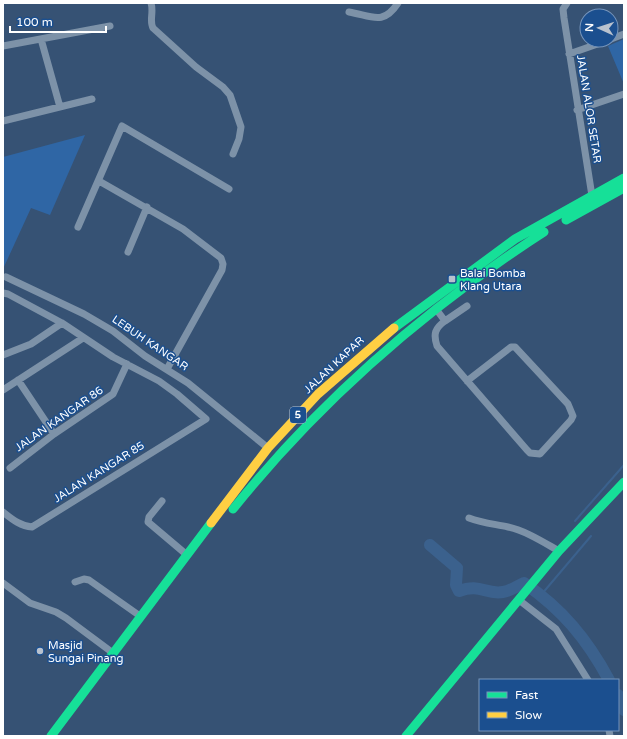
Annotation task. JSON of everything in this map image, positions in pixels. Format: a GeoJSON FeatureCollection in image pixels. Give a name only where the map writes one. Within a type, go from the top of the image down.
{"type":"FeatureCollection","features":[{"type":"Feature","properties":{"kind":"main road","name":"JALAN KAPAR"},"geometry":{"type":"LineString","coordinates":[[51,736],[268,448],[318,394],[401,322],[515,239],[624,178]]}},
{"type":"Feature","properties":{"kind":"main road","name":"5"},"geometry":{"type":"LineString","coordinates":[[61,736],[246,492],[321,411],[436,309],[477,277],[531,240],[624,188]]}},
{"type":"Feature","properties":{"kind":"main road"},"geometry":{"type":"LineString","coordinates":[[406,736],[559,551],[624,482]]}},
{"type":"Feature","properties":{"kind":"street"},"geometry":{"type":"LineString","coordinates":[[151,3],[153,12],[151,24],[153,28],[196,67],[223,87],[230,95],[241,127],[239,139],[233,154]]}},
{"type":"Feature","properties":{"kind":"street"},"geometry":{"type":"LineString","coordinates":[[349,12],[380,18],[387,16],[398,3]]}},
{"type":"Feature","properties":{"kind":"street","name":"JALAN ALOR SETAR"},"geometry":{"type":"LineString","coordinates":[[567,3],[563,9],[592,196]]}},
{"type":"Feature","properties":{"kind":"street"},"geometry":{"type":"LineString","coordinates":[[3,46],[110,26]]}},
{"type":"Feature","properties":{"kind":"street"},"geometry":{"type":"LineString","coordinates":[[41,38],[60,107]]}},
{"type":"Feature","properties":{"kind":"street"},"geometry":{"type":"LineString","coordinates":[[569,54],[587,48]]}},
{"type":"Feature","properties":{"kind":"street"},"geometry":{"type":"LineString","coordinates":[[578,110],[624,94]]}},
{"type":"Feature","properties":{"kind":"street"},"geometry":{"type":"LineString","coordinates":[[3,120],[92,99]]}},
{"type":"Feature","properties":{"kind":"street"},"geometry":{"type":"LineString","coordinates":[[78,227],[122,126],[229,189]]}},
{"type":"Feature","properties":{"kind":"street"},"geometry":{"type":"LineString","coordinates":[[99,181],[147,207],[183,229],[221,258],[223,264],[222,270],[167,369]]}},
{"type":"Feature","properties":{"kind":"street"},"geometry":{"type":"LineString","coordinates":[[128,252],[147,207]]}},
{"type":"Feature","properties":{"kind":"street","name":"LEBUH KANGAR"},"geometry":{"type":"LineString","coordinates":[[6,277],[84,314],[113,331],[145,356],[188,383],[213,405],[268,448]]}},
{"type":"Feature","properties":{"kind":"street"},"geometry":{"type":"LineString","coordinates":[[3,293],[8,294],[62,323],[83,338],[177,394],[206,419],[213,405]]}},
{"type":"Feature","properties":{"kind":"street"},"geometry":{"type":"LineString","coordinates":[[467,306],[436,328],[434,335],[437,346],[527,450],[530,453],[540,454],[573,416],[568,404],[518,350],[511,347],[467,380]]}},
{"type":"Feature","properties":{"kind":"street"},"geometry":{"type":"LineString","coordinates":[[436,309],[445,321]]}},
{"type":"Feature","properties":{"kind":"street"},"geometry":{"type":"LineString","coordinates":[[3,355],[31,344],[62,323]]}},
{"type":"Feature","properties":{"kind":"street"},"geometry":{"type":"LineString","coordinates":[[3,390],[83,338]]}},
{"type":"Feature","properties":{"kind":"street","name":"JALAN KANGAR 86"},"geometry":{"type":"LineString","coordinates":[[10,468],[54,434],[113,394],[127,364]]}},
{"type":"Feature","properties":{"kind":"street"},"geometry":{"type":"LineString","coordinates":[[18,380],[54,434]]}},
{"type":"Feature","properties":{"kind":"street","name":"JALAN KANGAR 85"},"geometry":{"type":"LineString","coordinates":[[3,512],[18,523],[32,527],[206,419]]}},
{"type":"Feature","properties":{"kind":"street"},"geometry":{"type":"LineString","coordinates":[[162,501],[149,517],[148,522],[187,555]]}},
{"type":"Feature","properties":{"kind":"street"},"geometry":{"type":"LineString","coordinates":[[469,518],[482,523],[509,527],[539,539],[559,551]]}},
{"type":"Feature","properties":{"kind":"street"},"geometry":{"type":"LineString","coordinates":[[75,582],[84,579],[89,580],[140,616]]}},
{"type":"Feature","properties":{"kind":"street"},"geometry":{"type":"LineString","coordinates":[[3,583],[30,603],[61,615],[113,653]]}},
{"type":"Feature","properties":{"kind":"street"},"geometry":{"type":"LineString","coordinates":[[521,597],[556,629],[587,679]]}},
{"type":"Feature","properties":{"kind":"shaded area"},"geometry":{"type":"Polygon","coordinates":[[[624,39],[624,84],[609,48],[619,48],[619,41],[624,39]]]}},
{"type":"Feature","properties":{"kind":"shaded area"},"geometry":{"type":"Polygon","coordinates":[[[85,135],[50,215],[31,208],[3,269],[3,157],[85,135]]]}},
{"type":"Feature","properties":{"kind":"waterway"},"geometry":{"type":"LineString","coordinates":[[575,521],[624,465]]}},
{"type":"Feature","properties":{"kind":"waterway"},"geometry":{"type":"LineString","coordinates":[[541,595],[591,536]]}},
{"type":"Feature","properties":{"kind":"waterway"},"geometry":{"type":"LineString","coordinates":[[430,545],[457,568],[456,585],[459,591],[473,588],[492,592],[503,592],[511,590],[524,583],[538,593],[562,614],[582,638],[592,651],[608,679]]}},
{"type":"Feature","properties":{"kind":"waterway"},"geometry":{"type":"LineString","coordinates":[[619,698],[624,710]]}},
{"type":"Feature","properties":{"kind":"traffic: fast"},"geometry":{"type":"LineString","coordinates":[[394,328],[515,239],[624,178]]}},
{"type":"Feature","properties":{"kind":"traffic: fast"},"geometry":{"type":"LineString","coordinates":[[566,220],[624,188]]}},
{"type":"Feature","properties":{"kind":"traffic: fast"},"geometry":{"type":"LineString","coordinates":[[233,509],[302,431],[378,358],[459,292],[544,232]]}},
{"type":"Feature","properties":{"kind":"traffic: fast"},"geometry":{"type":"LineString","coordinates":[[406,736],[559,551],[624,482]]}},
{"type":"Feature","properties":{"kind":"traffic: fast"},"geometry":{"type":"LineString","coordinates":[[51,736],[211,523]]}},
{"type":"Feature","properties":{"kind":"traffic: slow"},"geometry":{"type":"LineString","coordinates":[[211,523],[268,448],[318,394],[394,328]]}},
{"type":"Feature","properties":{"kind":"place","name":"Balai Bomba Klang Utara"},"geometry":{"type":"Point","coordinates":[452,279]}},
{"type":"Feature","properties":{"kind":"place","name":"Masjid Sungai Pinang"},"geometry":{"type":"Point","coordinates":[40,651]}}]}
